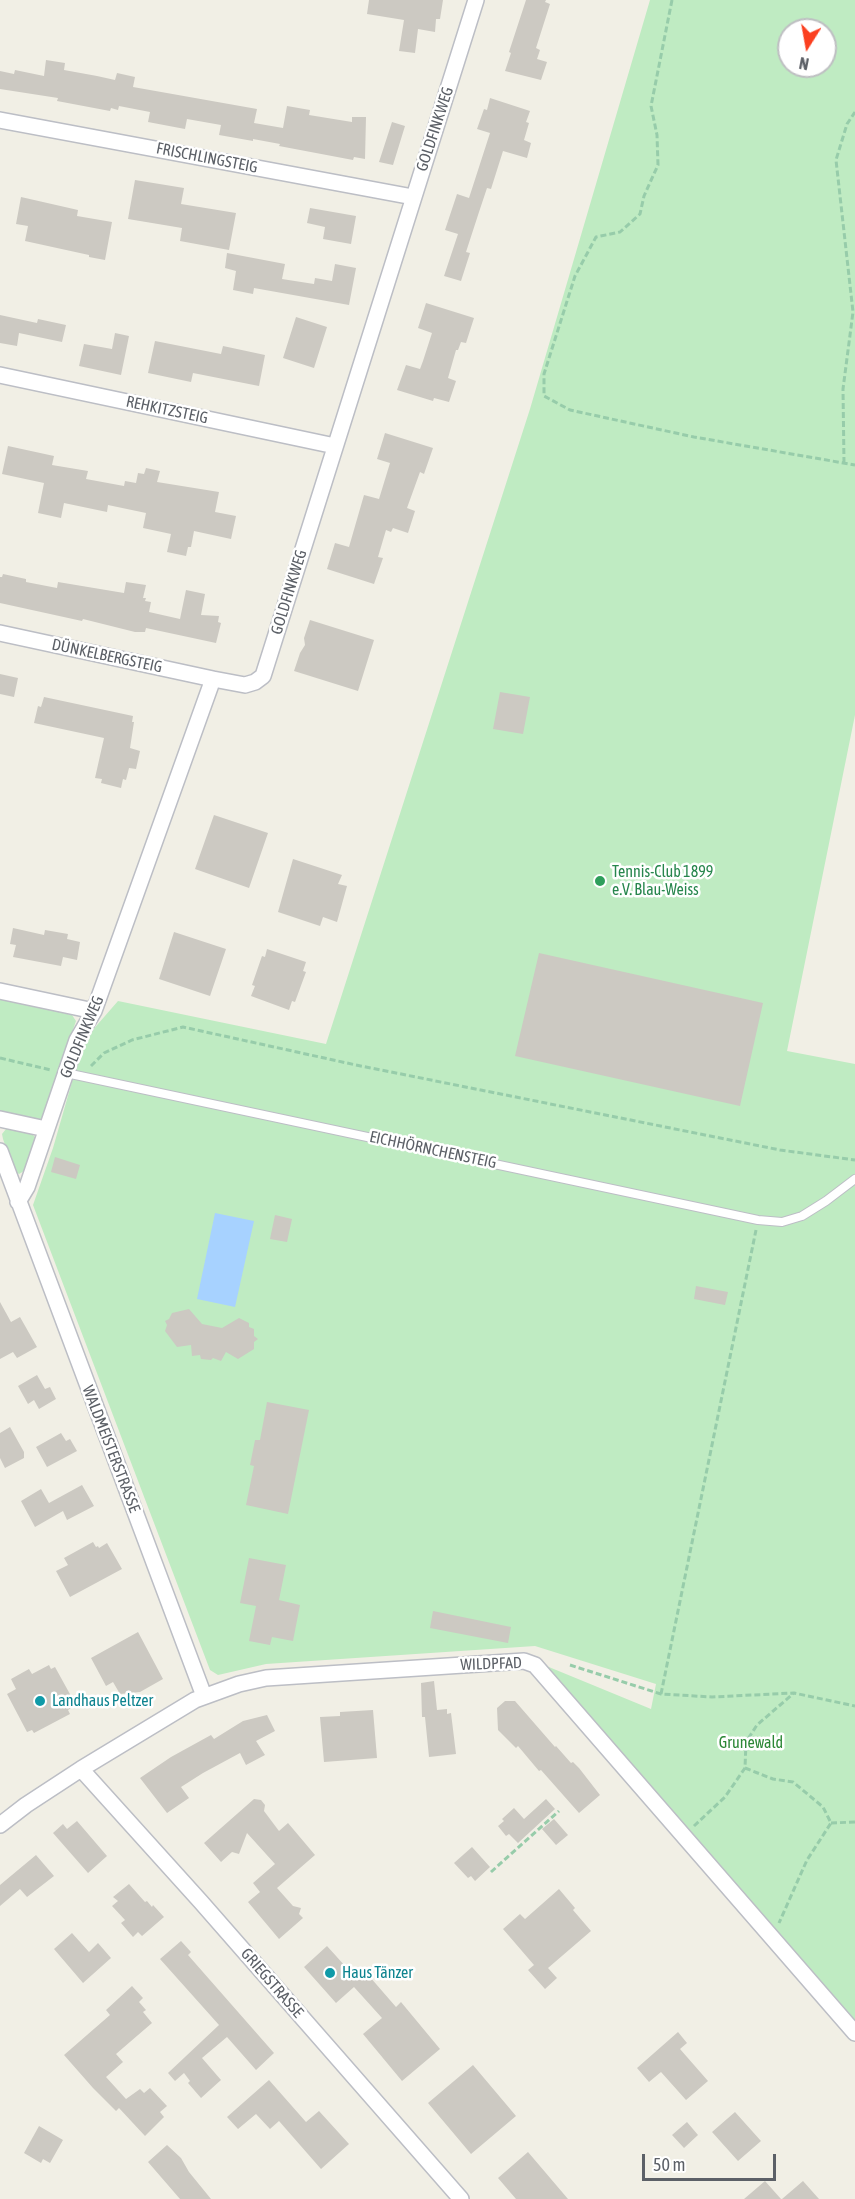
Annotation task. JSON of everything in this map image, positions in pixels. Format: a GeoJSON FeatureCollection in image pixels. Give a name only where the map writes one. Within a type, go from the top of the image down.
{"type":"FeatureCollection","features":[{"type":"Feature","properties":{"kind":"street","name":"GOLDFINKWEG"},"geometry":{"type":"LineString","coordinates":[[46,1129],[77,1040],[94,1011],[213,679],[244,685],[255,682],[263,676],[476,0]]}},
{"type":"Feature","properties":{"kind":"street","name":"FRISCHLINGSTEIG"},"geometry":{"type":"LineString","coordinates":[[0,120],[413,197]]}},
{"type":"Feature","properties":{"kind":"street","name":"REHKITZSTEIG"},"geometry":{"type":"LineString","coordinates":[[0,375],[334,446]]}},
{"type":"Feature","properties":{"kind":"street","name":"DÜNKELBERGSTEIG"},"geometry":{"type":"LineString","coordinates":[[0,633],[213,679]]}},
{"type":"Feature","properties":{"kind":"street"},"geometry":{"type":"LineString","coordinates":[[0,991],[94,1011]]}},
{"type":"Feature","properties":{"kind":"street"},"geometry":{"type":"LineString","coordinates":[[0,1119],[46,1129],[27,1187],[18,1202]]}},
{"type":"Feature","properties":{"kind":"street","name":"WALDMEISTERSTRASSE"},"geometry":{"type":"LineString","coordinates":[[0,1151],[204,1696]]}},
{"type":"Feature","properties":{"kind":"street","name":"WILDPFAD"},"geometry":{"type":"LineString","coordinates":[[0,1826],[26,1805],[81,1769],[204,1696],[239,1684],[266,1678],[524,1661],[535,1665],[855,2033]]}},
{"type":"Feature","properties":{"kind":"street","name":"GRIEGSTRASSE"},"geometry":{"type":"LineString","coordinates":[[81,1769],[201,1902],[461,2199]]}},
{"type":"Feature","properties":{"kind":"lane","name":"EICHHÖRNCHENSTEIG"},"geometry":{"type":"LineString","coordinates":[[66,1073],[758,1220],[782,1222],[802,1216],[855,1179]]}},
{"type":"Feature","properties":{"kind":"path"},"geometry":{"type":"LineString","coordinates":[[672,0],[651,106],[657,135],[658,165],[644,196],[640,214],[620,232],[596,237],[575,276],[544,374],[544,396],[570,410],[694,438],[855,465]]}},
{"type":"Feature","properties":{"kind":"path"},"geometry":{"type":"LineString","coordinates":[[844,463],[843,389],[853,312],[836,160],[847,124],[855,112]]}},
{"type":"Feature","properties":{"kind":"path"},"geometry":{"type":"LineString","coordinates":[[83,1075],[104,1053],[132,1040],[183,1027],[368,1067],[780,1150],[855,1160]]}},
{"type":"Feature","properties":{"kind":"path"},"geometry":{"type":"LineString","coordinates":[[0,1058],[66,1073]]}},
{"type":"Feature","properties":{"kind":"path"},"geometry":{"type":"LineString","coordinates":[[661,1694],[758,1220]]}},
{"type":"Feature","properties":{"kind":"path"},"geometry":{"type":"LineString","coordinates":[[570,1665],[661,1694],[712,1697],[794,1693],[855,1706]]}},
{"type":"Feature","properties":{"kind":"path"},"geometry":{"type":"LineString","coordinates":[[684,1836],[724,1797],[745,1768],[746,1742],[757,1725],[794,1693]]}},
{"type":"Feature","properties":{"kind":"path"},"geometry":{"type":"LineString","coordinates":[[745,1768],[773,1779],[793,1782],[823,1807],[831,1823]]}},
{"type":"Feature","properties":{"kind":"path"},"geometry":{"type":"LineString","coordinates":[[491,1872],[559,1811]]}},
{"type":"Feature","properties":{"kind":"path"},"geometry":{"type":"LineString","coordinates":[[831,1823],[855,1822]]}},
{"type":"Feature","properties":{"kind":"path"},"geometry":{"type":"LineString","coordinates":[[769,1932],[781,1920],[807,1860],[831,1823]]}},
{"type":"Feature","properties":{"kind":"green space","name":"Grunewald"},"geometry":{"type":"Polygon","coordinates":[[[650,0],[855,0],[855,715],[787,1051],[855,1064],[855,2020],[544,1665],[651,1709],[656,1684],[535,1646],[266,1664],[218,1675],[210,1670],[33,1205],[53,1148],[84,1040],[118,1001],[326,1044],[530,409],[650,0]]]}},
{"type":"Feature","properties":{"kind":"green space"},"geometry":{"type":"Polygon","coordinates":[[[0,999],[72,1015],[76,1021],[44,1115],[39,1121],[0,1113],[0,999]]]}},
{"type":"Feature","properties":{"kind":"green space"},"geometry":{"type":"Polygon","coordinates":[[[6,1129],[32,1134],[35,1137],[24,1171],[19,1174],[14,1171],[3,1139],[2,1134],[6,1129]]]}},
{"type":"Feature","properties":{"kind":"water"},"geometry":{"type":"Polygon","coordinates":[[[215,1213],[254,1221],[235,1307],[197,1299],[215,1213]]]}},
{"type":"Feature","properties":{"kind":"building"},"geometry":{"type":"Polygon","coordinates":[[[369,0],[443,0],[440,19],[436,19],[435,32],[418,29],[415,53],[399,51],[404,20],[367,14],[369,0]]]}},
{"type":"Feature","properties":{"kind":"building"},"geometry":{"type":"Polygon","coordinates":[[[526,0],[546,0],[545,2],[550,4],[536,48],[540,50],[537,59],[547,62],[541,80],[505,71],[526,0]]]}},
{"type":"Feature","properties":{"kind":"building"},"geometry":{"type":"Polygon","coordinates":[[[46,60],[65,63],[64,70],[115,80],[117,73],[135,77],[133,87],[257,109],[254,123],[283,128],[287,106],[310,110],[309,115],[352,122],[352,117],[366,117],[365,159],[354,157],[353,160],[279,146],[280,144],[219,135],[221,125],[187,119],[185,129],[148,122],[150,112],[119,106],[118,110],[111,108],[110,111],[57,101],[58,98],[0,89],[0,71],[14,74],[15,70],[44,76],[46,60]]]}},
{"type":"Feature","properties":{"kind":"building"},"geometry":{"type":"Polygon","coordinates":[[[490,98],[530,111],[524,140],[531,143],[527,158],[503,151],[491,189],[487,188],[466,252],[470,253],[461,281],[444,276],[458,234],[445,230],[457,194],[469,198],[490,133],[477,129],[484,109],[487,110],[490,98]]]}},
{"type":"Feature","properties":{"kind":"building"},"geometry":{"type":"Polygon","coordinates":[[[392,122],[405,126],[393,165],[379,162],[392,122]]]}},
{"type":"Feature","properties":{"kind":"building"},"geometry":{"type":"Polygon","coordinates":[[[135,180],[184,188],[181,204],[236,213],[229,250],[180,241],[182,228],[128,219],[135,180]]]}},
{"type":"Feature","properties":{"kind":"building"},"geometry":{"type":"Polygon","coordinates":[[[21,197],[78,210],[77,216],[112,222],[105,260],[25,241],[28,226],[16,224],[21,197]]]}},
{"type":"Feature","properties":{"kind":"building"},"geometry":{"type":"Polygon","coordinates":[[[310,208],[356,216],[351,244],[323,239],[325,227],[307,223],[310,208]]]}},
{"type":"Feature","properties":{"kind":"building"},"geometry":{"type":"Polygon","coordinates":[[[227,253],[285,264],[282,279],[314,284],[315,278],[332,281],[335,264],[356,268],[349,305],[254,288],[253,294],[233,290],[236,271],[225,268],[227,253]]]}},
{"type":"Feature","properties":{"kind":"building"},"geometry":{"type":"Polygon","coordinates":[[[426,303],[474,318],[466,343],[461,342],[456,350],[448,378],[456,381],[449,402],[434,398],[433,401],[397,390],[406,365],[420,369],[423,361],[432,333],[418,328],[426,303]]]}},
{"type":"Feature","properties":{"kind":"building"},"geometry":{"type":"Polygon","coordinates":[[[0,315],[37,323],[38,319],[66,325],[62,342],[19,333],[17,346],[0,343],[0,315]]]}},
{"type":"Feature","properties":{"kind":"building"},"geometry":{"type":"Polygon","coordinates":[[[296,317],[327,327],[314,368],[283,358],[296,317]]]}},
{"type":"Feature","properties":{"kind":"building"},"geometry":{"type":"Polygon","coordinates":[[[115,333],[129,336],[121,375],[79,366],[84,344],[112,349],[115,333]]]}},
{"type":"Feature","properties":{"kind":"building"},"geometry":{"type":"Polygon","coordinates":[[[155,341],[221,354],[223,346],[265,355],[259,386],[193,373],[191,382],[148,373],[155,341]]]}},
{"type":"Feature","properties":{"kind":"building"},"geometry":{"type":"Polygon","coordinates":[[[385,433],[433,448],[424,474],[420,472],[407,508],[415,511],[408,533],[393,528],[391,532],[386,530],[378,557],[383,558],[374,584],[327,569],[335,543],[349,547],[364,495],[379,499],[390,463],[377,459],[385,433]]]}},
{"type":"Feature","properties":{"kind":"building"},"geometry":{"type":"Polygon","coordinates":[[[8,446],[54,456],[52,465],[88,471],[86,479],[124,486],[125,481],[136,483],[138,473],[144,474],[146,468],[160,471],[157,482],[219,492],[215,512],[236,516],[231,539],[194,531],[191,547],[188,547],[186,556],[167,552],[171,534],[143,528],[146,513],[108,505],[107,512],[64,503],[61,518],[38,513],[44,483],[2,474],[8,446]]]}},
{"type":"Feature","properties":{"kind":"building"},"geometry":{"type":"Polygon","coordinates":[[[3,574],[26,579],[26,582],[57,588],[58,582],[124,593],[126,582],[146,585],[143,598],[151,602],[149,612],[180,619],[186,590],[205,594],[201,615],[219,616],[218,622],[221,623],[216,643],[146,628],[145,632],[135,632],[0,603],[0,577],[3,574]]]}},
{"type":"Feature","properties":{"kind":"building"},"geometry":{"type":"Polygon","coordinates":[[[310,620],[374,640],[358,691],[294,671],[305,645],[304,638],[310,620]]]}},
{"type":"Feature","properties":{"kind":"building"},"geometry":{"type":"Polygon","coordinates":[[[0,674],[18,678],[14,697],[0,694],[0,674]]]}},
{"type":"Feature","properties":{"kind":"building"},"geometry":{"type":"Polygon","coordinates":[[[500,692],[530,697],[523,734],[493,729],[500,692]]]}},
{"type":"Feature","properties":{"kind":"building"},"geometry":{"type":"Polygon","coordinates":[[[44,697],[133,716],[130,748],[140,751],[136,769],[129,768],[121,788],[101,783],[102,779],[95,778],[104,738],[34,723],[38,706],[41,707],[44,697]]]}},
{"type":"Feature","properties":{"kind":"building"},"geometry":{"type":"Polygon","coordinates":[[[214,815],[268,833],[249,888],[195,869],[214,815]]]}},
{"type":"Feature","properties":{"kind":"building"},"geometry":{"type":"Polygon","coordinates":[[[293,859],[342,875],[338,884],[347,886],[337,922],[323,917],[320,926],[278,912],[293,859]]]}},
{"type":"Feature","properties":{"kind":"building"},"geometry":{"type":"Polygon","coordinates":[[[13,928],[44,935],[45,930],[68,934],[67,939],[80,942],[77,960],[63,957],[61,966],[13,957],[16,945],[10,944],[13,928]]]}},
{"type":"Feature","properties":{"kind":"building"},"geometry":{"type":"Polygon","coordinates":[[[174,932],[226,949],[210,996],[159,979],[174,932]]]}},
{"type":"Feature","properties":{"kind":"building"},"geometry":{"type":"Polygon","coordinates":[[[267,949],[306,962],[303,971],[306,972],[295,1002],[292,1001],[289,1010],[251,996],[255,986],[252,985],[262,956],[265,957],[267,949]]]}},
{"type":"Feature","properties":{"kind":"building"},"geometry":{"type":"Polygon","coordinates":[[[539,953],[763,1003],[740,1106],[515,1056],[539,953]]]}},
{"type":"Feature","properties":{"kind":"building"},"geometry":{"type":"Polygon","coordinates":[[[55,1157],[80,1165],[76,1179],[51,1172],[55,1157]]]}},
{"type":"Feature","properties":{"kind":"building"},"geometry":{"type":"Polygon","coordinates":[[[275,1215],[292,1219],[287,1242],[270,1239],[275,1215]]]}},
{"type":"Feature","properties":{"kind":"building"},"geometry":{"type":"Polygon","coordinates":[[[696,1286],[728,1292],[725,1305],[694,1299],[696,1286]]]}},
{"type":"Feature","properties":{"kind":"building"},"geometry":{"type":"Polygon","coordinates":[[[0,1302],[11,1322],[20,1317],[37,1347],[17,1358],[13,1352],[0,1359],[0,1302]]]}},
{"type":"Feature","properties":{"kind":"building"},"geometry":{"type":"Polygon","coordinates":[[[189,1309],[202,1324],[222,1328],[239,1318],[249,1323],[249,1327],[254,1329],[254,1336],[258,1339],[254,1342],[254,1349],[238,1359],[226,1352],[221,1361],[213,1358],[211,1360],[201,1359],[200,1355],[192,1356],[191,1345],[177,1347],[165,1331],[167,1325],[165,1321],[172,1313],[189,1309]]]}},
{"type":"Feature","properties":{"kind":"building"},"geometry":{"type":"Polygon","coordinates":[[[37,1375],[45,1389],[50,1387],[56,1399],[39,1409],[34,1400],[28,1404],[18,1386],[37,1375]]]}},
{"type":"Feature","properties":{"kind":"building"},"geometry":{"type":"Polygon","coordinates":[[[267,1402],[309,1410],[288,1514],[246,1505],[254,1466],[250,1465],[255,1440],[260,1440],[267,1402]]]}},
{"type":"Feature","properties":{"kind":"building"},"geometry":{"type":"Polygon","coordinates":[[[10,1427],[24,1452],[24,1458],[5,1468],[0,1458],[0,1433],[10,1427]]]}},
{"type":"Feature","properties":{"kind":"building"},"geometry":{"type":"Polygon","coordinates":[[[61,1433],[66,1441],[70,1439],[77,1451],[47,1467],[36,1447],[61,1433]]]}},
{"type":"Feature","properties":{"kind":"building"},"geometry":{"type":"Polygon","coordinates":[[[82,1485],[94,1506],[67,1520],[63,1511],[35,1527],[21,1501],[41,1489],[49,1503],[82,1485]]]}},
{"type":"Feature","properties":{"kind":"building"},"geometry":{"type":"Polygon","coordinates":[[[93,1542],[99,1548],[107,1543],[122,1569],[70,1597],[56,1571],[68,1565],[64,1558],[93,1542]]]}},
{"type":"Feature","properties":{"kind":"building"},"geometry":{"type":"Polygon","coordinates":[[[249,1558],[286,1565],[279,1600],[300,1605],[293,1641],[272,1637],[270,1645],[249,1641],[256,1606],[240,1603],[249,1558]]]}},
{"type":"Feature","properties":{"kind":"building"},"geometry":{"type":"Polygon","coordinates":[[[433,1611],[511,1627],[508,1643],[430,1628],[433,1611]]]}},
{"type":"Feature","properties":{"kind":"building"},"geometry":{"type":"Polygon","coordinates":[[[138,1632],[163,1679],[140,1692],[120,1694],[113,1682],[106,1686],[91,1658],[138,1632]]]}},
{"type":"Feature","properties":{"kind":"building","name":"Landhaus Peltzer"},"geometry":{"type":"Polygon","coordinates":[[[49,1665],[51,1669],[55,1667],[71,1696],[73,1707],[68,1710],[70,1714],[34,1733],[32,1730],[27,1732],[7,1694],[16,1689],[11,1679],[29,1669],[32,1674],[49,1665]]]}},
{"type":"Feature","properties":{"kind":"building"},"geometry":{"type":"Polygon","coordinates":[[[434,1681],[437,1710],[447,1709],[447,1714],[451,1713],[456,1754],[429,1757],[425,1717],[422,1717],[421,1683],[434,1681]]]}},
{"type":"Feature","properties":{"kind":"building"},"geometry":{"type":"Polygon","coordinates":[[[505,1701],[515,1701],[555,1747],[579,1768],[600,1795],[579,1813],[518,1746],[516,1748],[498,1730],[497,1708],[505,1701]]]}},
{"type":"Feature","properties":{"kind":"building"},"geometry":{"type":"Polygon","coordinates":[[[373,1710],[377,1758],[324,1762],[320,1717],[340,1716],[340,1712],[373,1710]]]}},
{"type":"Feature","properties":{"kind":"building"},"geometry":{"type":"Polygon","coordinates":[[[267,1715],[275,1731],[256,1741],[265,1755],[246,1765],[240,1753],[203,1773],[181,1787],[189,1798],[167,1813],[140,1778],[171,1757],[211,1735],[214,1739],[243,1721],[267,1715]]]}},
{"type":"Feature","properties":{"kind":"building"},"geometry":{"type":"Polygon","coordinates":[[[254,1799],[261,1800],[265,1805],[264,1811],[279,1831],[288,1823],[315,1855],[277,1888],[293,1906],[301,1908],[299,1914],[303,1918],[279,1939],[248,1902],[260,1892],[253,1883],[275,1864],[247,1833],[239,1854],[232,1852],[221,1862],[204,1843],[254,1799]]]}},
{"type":"Feature","properties":{"kind":"building"},"geometry":{"type":"Polygon","coordinates":[[[546,1799],[555,1809],[518,1843],[509,1834],[506,1836],[498,1826],[514,1808],[524,1819],[546,1799]]]}},
{"type":"Feature","properties":{"kind":"building"},"geometry":{"type":"Polygon","coordinates":[[[554,1819],[568,1835],[556,1845],[542,1829],[554,1819]]]}},
{"type":"Feature","properties":{"kind":"building"},"geometry":{"type":"Polygon","coordinates":[[[77,1821],[107,1856],[88,1873],[53,1833],[63,1824],[67,1829],[77,1821]]]}},
{"type":"Feature","properties":{"kind":"building"},"geometry":{"type":"Polygon","coordinates":[[[472,1847],[490,1867],[475,1881],[471,1876],[468,1878],[454,1863],[472,1847]]]}},
{"type":"Feature","properties":{"kind":"building"},"geometry":{"type":"Polygon","coordinates":[[[36,1855],[54,1876],[27,1897],[20,1889],[0,1906],[0,1885],[36,1855]]]}},
{"type":"Feature","properties":{"kind":"building"},"geometry":{"type":"Polygon","coordinates":[[[129,1884],[145,1902],[147,1901],[152,1907],[153,1905],[164,1917],[142,1936],[138,1932],[133,1937],[121,1923],[125,1920],[112,1906],[118,1901],[113,1897],[129,1884]]]}},
{"type":"Feature","properties":{"kind":"building"},"geometry":{"type":"Polygon","coordinates":[[[559,1889],[591,1931],[548,1968],[557,1978],[545,1989],[528,1970],[534,1965],[503,1929],[520,1914],[525,1919],[559,1889]]]}},
{"type":"Feature","properties":{"kind":"building"},"geometry":{"type":"Polygon","coordinates":[[[72,1933],[89,1952],[98,1943],[111,1958],[83,1983],[54,1949],[72,1933]]]}},
{"type":"Feature","properties":{"kind":"building"},"geometry":{"type":"Polygon","coordinates":[[[181,1941],[191,1952],[188,1955],[274,2053],[256,2070],[227,2037],[202,2058],[221,2080],[201,2098],[188,2083],[190,2081],[184,2073],[175,2081],[168,2073],[219,2025],[160,1959],[181,1941]]]}},
{"type":"Feature","properties":{"kind":"building"},"geometry":{"type":"Polygon","coordinates":[[[327,1946],[355,1977],[363,1969],[396,2007],[401,2002],[440,2049],[402,2081],[363,2034],[382,2018],[354,1987],[336,2003],[304,1967],[327,1946]]]}},
{"type":"Feature","properties":{"kind":"building"},"geometry":{"type":"Polygon","coordinates":[[[132,1986],[143,1998],[139,2002],[146,2010],[143,2012],[152,2023],[116,2054],[123,2062],[106,2077],[126,2099],[140,2089],[144,2093],[150,2088],[167,2106],[160,2112],[164,2117],[145,2136],[119,2108],[116,2111],[93,2088],[64,2055],[110,2015],[106,2010],[132,1986]]]}},
{"type":"Feature","properties":{"kind":"building"},"geometry":{"type":"Polygon","coordinates":[[[678,2032],[687,2043],[680,2049],[708,2081],[686,2100],[661,2072],[649,2082],[637,2068],[678,2032]]]}},
{"type":"Feature","properties":{"kind":"building"},"geometry":{"type":"Polygon","coordinates":[[[473,2065],[516,2116],[471,2154],[428,2103],[473,2065]]]}},
{"type":"Feature","properties":{"kind":"building"},"geometry":{"type":"Polygon","coordinates":[[[269,2080],[306,2122],[319,2111],[349,2144],[321,2169],[279,2121],[270,2129],[256,2114],[238,2129],[227,2117],[269,2080]]]}},
{"type":"Feature","properties":{"kind":"building"},"geometry":{"type":"Polygon","coordinates":[[[735,2112],[761,2141],[738,2161],[712,2132],[735,2112]]]}},
{"type":"Feature","properties":{"kind":"building"},"geometry":{"type":"Polygon","coordinates":[[[687,2122],[698,2135],[684,2148],[672,2135],[687,2122]]]}},
{"type":"Feature","properties":{"kind":"building"},"geometry":{"type":"Polygon","coordinates":[[[39,2126],[63,2140],[50,2163],[43,2159],[41,2163],[24,2153],[39,2126]]]}},
{"type":"Feature","properties":{"kind":"building"},"geometry":{"type":"Polygon","coordinates":[[[167,2145],[181,2158],[189,2172],[211,2199],[180,2199],[148,2162],[167,2145]]]}},
{"type":"Feature","properties":{"kind":"building"},"geometry":{"type":"Polygon","coordinates":[[[528,2152],[568,2199],[516,2199],[498,2178],[528,2152]]]}},
{"type":"Feature","properties":{"kind":"building"},"geometry":{"type":"Polygon","coordinates":[[[765,2181],[781,2199],[744,2199],[765,2181]]]}},
{"type":"Feature","properties":{"kind":"building"},"geometry":{"type":"Polygon","coordinates":[[[803,2181],[819,2199],[782,2199],[803,2181]]]}},
{"type":"Feature","properties":{"kind":"place","name":"Tennis-Club 1899 e.V. Blau-Weiss"},"geometry":{"type":"Point","coordinates":[600,881]}},
{"type":"Feature","properties":{"kind":"place","name":"Landhaus Peltzer"},"geometry":{"type":"Point","coordinates":[40,1701]}},
{"type":"Feature","properties":{"kind":"place","name":"Haus Tänzer"},"geometry":{"type":"Point","coordinates":[330,1973]}}]}
